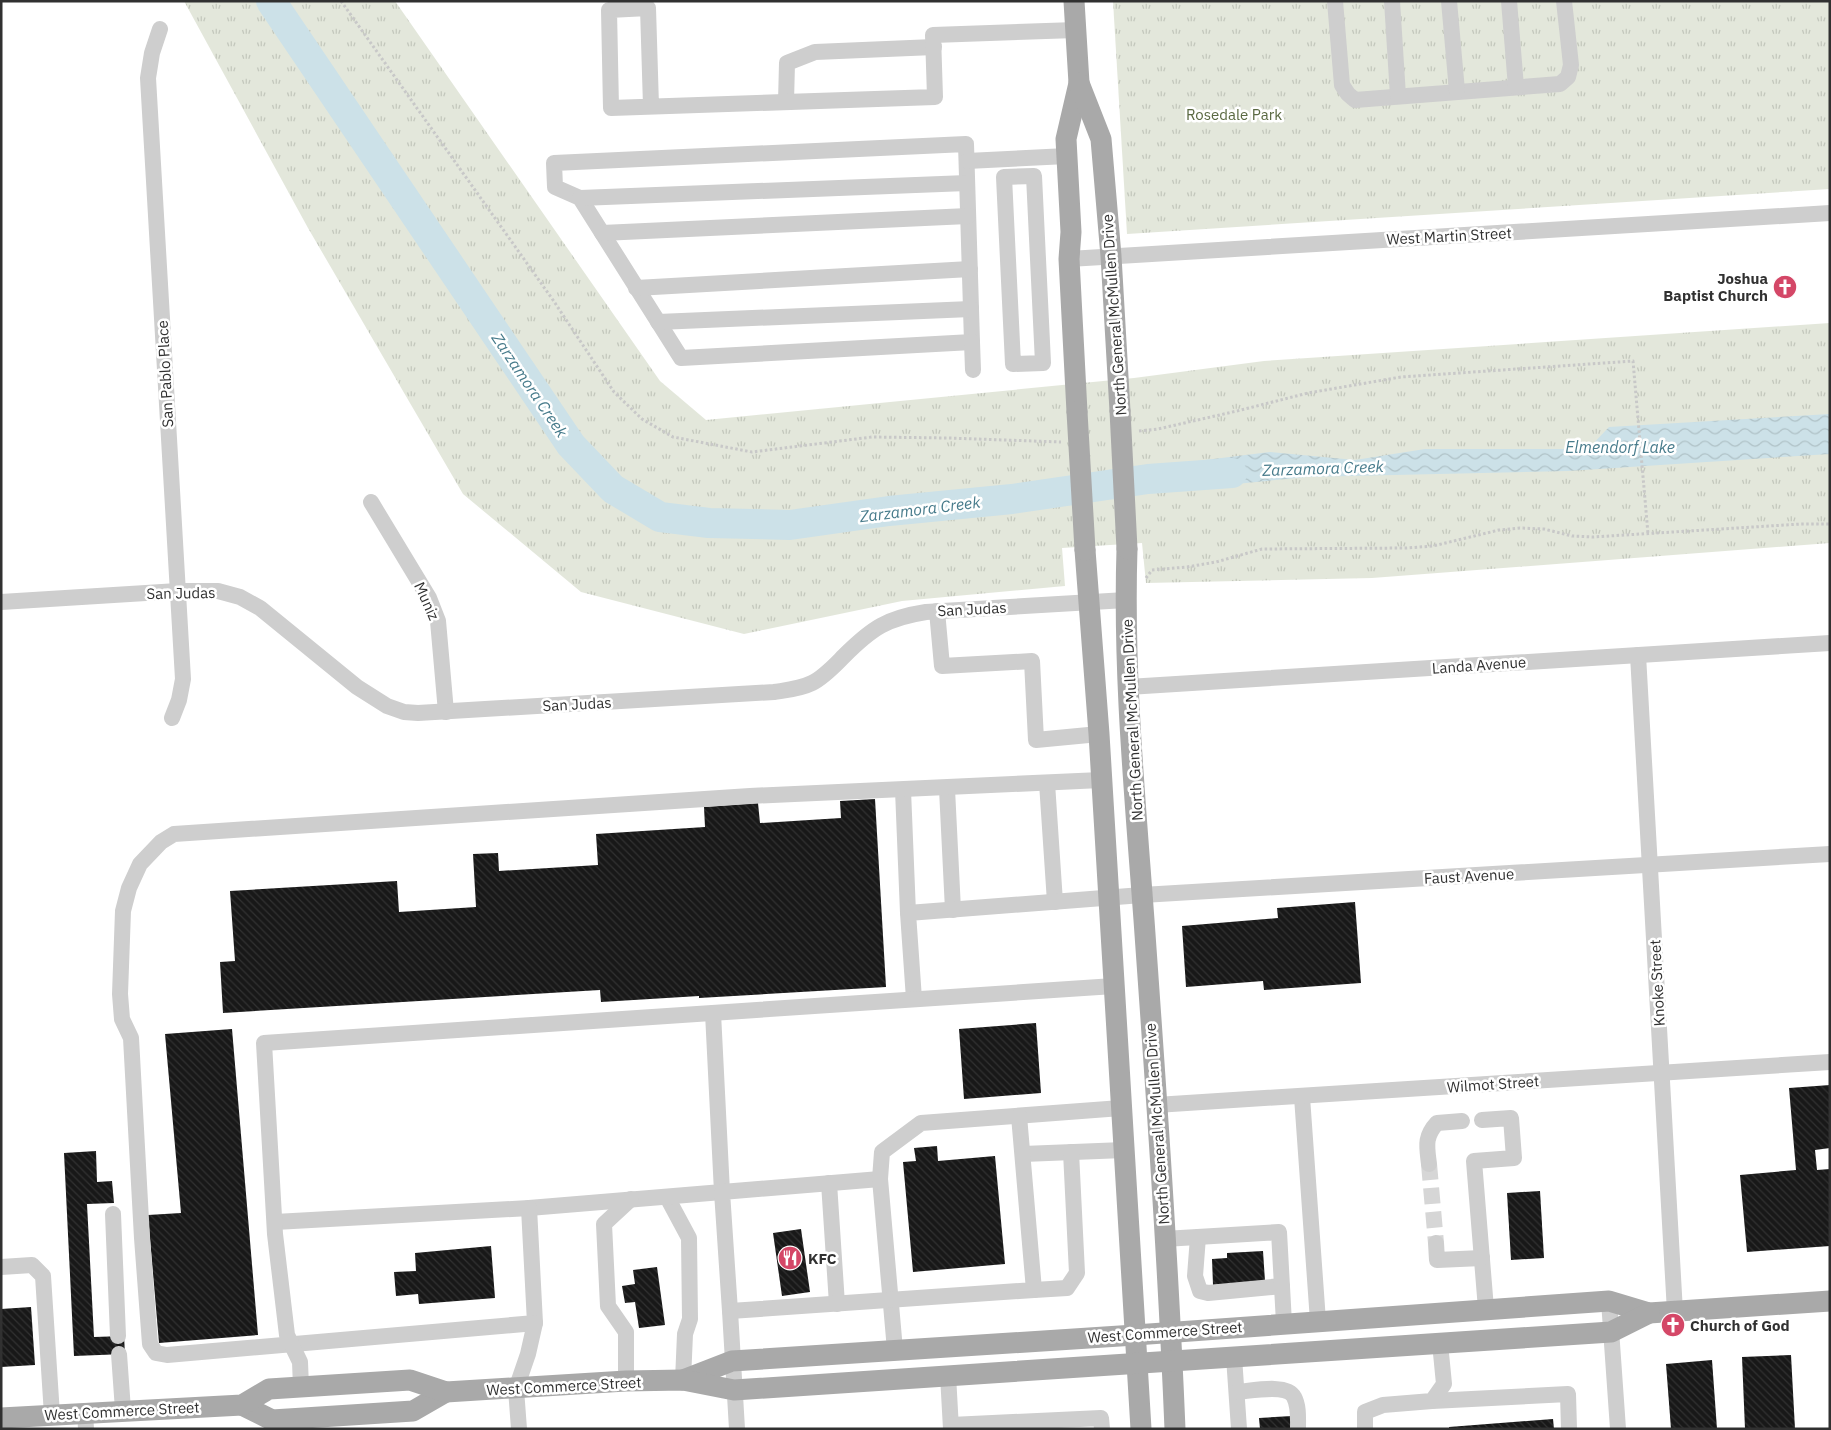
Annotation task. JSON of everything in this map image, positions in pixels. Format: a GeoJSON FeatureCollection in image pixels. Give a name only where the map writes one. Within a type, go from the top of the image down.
{"type":"FeatureCollection","features":[{"type":"Feature","properties":{"kind":"main road","name":"North General McMullen Drive"},"geometry":{"type":"LineString","coordinates":[[1074,1],[1079,83],[1066,139],[1071,232],[1069,259],[1088,602],[1102,780],[1141,1429]]}},
{"type":"Feature","properties":{"kind":"main road","name":"North General McMullen Drive"},"geometry":{"type":"LineString","coordinates":[[1079,83],[1101,139],[1111,256],[1127,549],[1128,687],[1156,1105],[1175,1429]]}},
{"type":"Feature","properties":{"kind":"main road","name":"West Commerce Street"},"geometry":{"type":"LineString","coordinates":[[683,1380],[732,1361],[1135,1335],[1486,1309],[1609,1301],[1649,1313],[1830,1301]]}},
{"type":"Feature","properties":{"kind":"main road","name":"West Commerce Street"},"geometry":{"type":"LineString","coordinates":[[1,1418],[52,1414],[86,1421],[123,1410],[242,1405],[269,1389],[410,1380],[446,1392],[626,1381],[683,1380],[734,1390],[1611,1332],[1649,1313]]}},
{"type":"Feature","properties":{"kind":"main road","name":"West Commerce Street"},"geometry":{"type":"LineString","coordinates":[[242,1405],[272,1420],[305,1424],[413,1411],[446,1392]]}},
{"type":"Feature","properties":{"kind":"street"},"geometry":{"type":"LineString","coordinates":[[1335,1],[1342,85],[1348,94],[1356,100],[1560,84],[1568,77],[1571,65],[1564,1]]}},
{"type":"Feature","properties":{"kind":"street"},"geometry":{"type":"LineString","coordinates":[[1392,1],[1398,96]]}},
{"type":"Feature","properties":{"kind":"street"},"geometry":{"type":"LineString","coordinates":[[1450,1],[1457,91]]}},
{"type":"Feature","properties":{"kind":"street"},"geometry":{"type":"LineString","coordinates":[[1509,1],[1516,87]]}},
{"type":"Feature","properties":{"kind":"street"},"geometry":{"type":"LineString","coordinates":[[651,106],[648,8],[610,10],[611,108],[935,97],[933,35],[1076,30]]}},
{"type":"Feature","properties":{"kind":"street","name":"San Pablo Place"},"geometry":{"type":"LineString","coordinates":[[160,29],[152,53],[148,78],[183,679],[179,700],[172,718]]}},
{"type":"Feature","properties":{"kind":"street"},"geometry":{"type":"LineString","coordinates":[[786,102],[787,63],[815,52],[934,47]]}},
{"type":"Feature","properties":{"kind":"street"},"geometry":{"type":"LineString","coordinates":[[967,182],[580,198],[555,187],[554,163],[966,144],[973,370]]}},
{"type":"Feature","properties":{"kind":"street"},"geometry":{"type":"LineString","coordinates":[[967,161],[1067,156]]}},
{"type":"Feature","properties":{"kind":"street"},"geometry":{"type":"LineString","coordinates":[[1027,176],[1028,158]]}},
{"type":"Feature","properties":{"kind":"street"},"geometry":{"type":"LineString","coordinates":[[1027,176],[1034,176],[1044,363],[1013,364],[1004,177],[1027,176]]}},
{"type":"Feature","properties":{"kind":"street"},"geometry":{"type":"LineString","coordinates":[[580,198],[681,358],[972,342]]}},
{"type":"Feature","properties":{"kind":"street","name":"West Martin Street"},"geometry":{"type":"LineString","coordinates":[[1069,259],[1830,213]]}},
{"type":"Feature","properties":{"kind":"street"},"geometry":{"type":"LineString","coordinates":[[602,233],[968,216]]}},
{"type":"Feature","properties":{"kind":"street"},"geometry":{"type":"LineString","coordinates":[[636,288],[970,269]]}},
{"type":"Feature","properties":{"kind":"street"},"geometry":{"type":"LineString","coordinates":[[658,322],[971,309]]}},
{"type":"Feature","properties":{"kind":"street","name":"Muniz"},"geometry":{"type":"LineString","coordinates":[[371,502],[429,598],[438,621],[446,712]]}},
{"type":"Feature","properties":{"kind":"street","name":"San Judas"},"geometry":{"type":"LineString","coordinates":[[1,602],[178,591],[218,591],[249,601],[288,629],[357,686],[387,706],[404,712],[446,712],[797,689],[812,683],[826,673],[868,633],[884,623],[905,615],[937,611],[1126,600]]}},
{"type":"Feature","properties":{"kind":"street"},"geometry":{"type":"LineString","coordinates":[[937,611],[942,666],[1032,661],[1036,740],[1099,734]]}},
{"type":"Feature","properties":{"kind":"street","name":"Landa Avenue"},"geometry":{"type":"LineString","coordinates":[[1128,687],[1830,643]]}},
{"type":"Feature","properties":{"kind":"street","name":"Knoke Street"},"geometry":{"type":"LineString","coordinates":[[1638,655],[1675,1312]]}},
{"type":"Feature","properties":{"kind":"street"},"geometry":{"type":"LineString","coordinates":[[535,1322],[167,1355],[156,1353],[150,1344],[131,1038],[122,1019],[120,994],[123,911],[129,888],[140,864],[161,842],[174,834],[594,808],[750,796],[947,789],[1102,780]]}},
{"type":"Feature","properties":{"kind":"street"},"geometry":{"type":"LineString","coordinates":[[1047,783],[1055,902]]}},
{"type":"Feature","properties":{"kind":"street"},"geometry":{"type":"LineString","coordinates":[[947,789],[952,910]]}},
{"type":"Feature","properties":{"kind":"street"},"geometry":{"type":"LineString","coordinates":[[903,790],[914,999]]}},
{"type":"Feature","properties":{"kind":"street","name":"Faust Avenue"},"geometry":{"type":"LineString","coordinates":[[908,913],[1142,895],[1830,854]]}},
{"type":"Feature","properties":{"kind":"street"},"geometry":{"type":"LineString","coordinates":[[301,1387],[300,1362],[287,1335],[275,1222],[264,1043],[1114,986]]}},
{"type":"Feature","properties":{"kind":"street"},"geometry":{"type":"LineString","coordinates":[[712,1013],[737,1429]]}},
{"type":"Feature","properties":{"kind":"street","name":"Wilmot Street"},"geometry":{"type":"LineString","coordinates":[[1156,1105],[1830,1062]]}},
{"type":"Feature","properties":{"kind":"street"},"geometry":{"type":"LineString","coordinates":[[1302,1096],[1318,1321]]}},
{"type":"Feature","properties":{"kind":"street"},"geometry":{"type":"LineString","coordinates":[[895,1350],[880,1179],[882,1152],[921,1123],[1121,1108]]}},
{"type":"Feature","properties":{"kind":"street"},"geometry":{"type":"LineString","coordinates":[[1019,1116],[1034,1290]]}},
{"type":"Feature","properties":{"kind":"street"},"geometry":{"type":"LineString","coordinates":[[1482,1120],[1511,1118],[1514,1158],[1474,1161],[1486,1309]]}},
{"type":"Feature","properties":{"kind":"street"},"geometry":{"type":"LineString","coordinates":[[1429,1164],[1427,1146],[1429,1132],[1436,1123],[1462,1121]]}},
{"type":"Feature","properties":{"kind":"street"},"geometry":{"type":"LineString","coordinates":[[1022,1154],[1124,1150]]}},
{"type":"Feature","properties":{"kind":"street"},"geometry":{"type":"LineString","coordinates":[[730,1311],[1067,1288],[1077,1273],[1071,1152]]}},
{"type":"Feature","properties":{"kind":"street"},"geometry":{"type":"LineString","coordinates":[[275,1222],[528,1208],[880,1179]]}},
{"type":"Feature","properties":{"kind":"street"},"geometry":{"type":"LineString","coordinates":[[829,1183],[837,1304]]}},
{"type":"Feature","properties":{"kind":"street"},"geometry":{"type":"LineString","coordinates":[[667,1197],[689,1238],[690,1319],[685,1334],[683,1380]]}},
{"type":"Feature","properties":{"kind":"street"},"geometry":{"type":"LineString","coordinates":[[626,1381],[626,1332],[608,1306],[604,1224],[631,1199]]}},
{"type":"Feature","properties":{"kind":"street"},"geometry":{"type":"LineString","coordinates":[[519,1429],[516,1389],[528,1354],[535,1322],[528,1208]]}},
{"type":"Feature","properties":{"kind":"street"},"geometry":{"type":"LineString","coordinates":[[113,1214],[118,1336]]}},
{"type":"Feature","properties":{"kind":"street"},"geometry":{"type":"LineString","coordinates":[[1164,1239],[1279,1232],[1284,1323]]}},
{"type":"Feature","properties":{"kind":"street"},"geometry":{"type":"LineString","coordinates":[[1198,1237],[1195,1276],[1200,1291],[1208,1293],[1282,1286]]}},
{"type":"Feature","properties":{"kind":"street"},"geometry":{"type":"LineString","coordinates":[[1436,1243],[1437,1260],[1482,1258]]}},
{"type":"Feature","properties":{"kind":"street"},"geometry":{"type":"LineString","coordinates":[[1,1267],[32,1265],[43,1276],[52,1414]]}},
{"type":"Feature","properties":{"kind":"street"},"geometry":{"type":"LineString","coordinates":[[1609,1301],[1618,1429]]}},
{"type":"Feature","properties":{"kind":"street"},"geometry":{"type":"LineString","coordinates":[[1432,1401],[1444,1384],[1440,1343]]}},
{"type":"Feature","properties":{"kind":"street"},"geometry":{"type":"LineString","coordinates":[[119,1354],[123,1410]]}},
{"type":"Feature","properties":{"kind":"street"},"geometry":{"type":"LineString","coordinates":[[1234,1357],[1239,1429]]}},
{"type":"Feature","properties":{"kind":"street"},"geometry":{"type":"LineString","coordinates":[[948,1375],[951,1427],[1101,1418],[1102,1429]]}},
{"type":"Feature","properties":{"kind":"street"},"geometry":{"type":"LineString","coordinates":[[1237,1392],[1284,1389],[1294,1395],[1297,1406],[1298,1429]]}},
{"type":"Feature","properties":{"kind":"street"},"geometry":{"type":"LineString","coordinates":[[1364,1429],[1365,1412],[1383,1405],[1568,1394],[1569,1429]]}},
{"type":"Feature","properties":{"kind":"path"},"geometry":{"type":"LineString","coordinates":[[1633,361],[1648,534]]}},
{"type":"Feature","properties":{"kind":"path"},"geometry":{"type":"LineString","coordinates":[[1146,587],[1145,578],[1152,570],[1216,562],[1262,549],[1407,548],[1433,546],[1499,530],[1520,528],[1544,529],[1572,536],[1593,537],[1801,524],[1830,524]]}},
{"type":"Feature","properties":{"kind":"green space"},"geometry":{"type":"Polygon","coordinates":[[[184,1],[395,1],[660,381],[706,420],[1134,378],[1264,361],[1830,323],[1830,543],[1372,578],[1146,583],[1142,543],[1062,548],[1065,586],[902,601],[744,634],[581,592],[463,494],[308,228],[184,1]]]}},
{"type":"Feature","properties":{"kind":"green space","name":"Rosedale Park"},"geometry":{"type":"Polygon","coordinates":[[[1113,1],[1830,1],[1830,189],[1127,234],[1113,1]]]}},
{"type":"Feature","properties":{"kind":"water","name":"Elmendorf Lake"},"geometry":{"type":"Polygon","coordinates":[[[1830,414],[1830,454],[1568,471],[1307,477],[1194,488],[1191,477],[1197,461],[1270,452],[1355,460],[1425,449],[1588,449],[1609,427],[1830,414]]]}},
{"type":"Feature","properties":{"kind":"building"},"geometry":{"type":"Polygon","coordinates":[[[875,799],[886,987],[601,1002],[600,990],[223,1013],[220,962],[235,961],[230,891],[397,881],[399,912],[476,907],[473,854],[498,853],[499,871],[598,865],[596,834],[705,827],[704,807],[758,803],[760,823],[841,818],[840,801],[875,799]]]}},
{"type":"Feature","properties":{"kind":"building"},"geometry":{"type":"Polygon","coordinates":[[[1355,902],[1361,983],[1264,990],[1263,981],[1186,987],[1182,926],[1278,918],[1277,908],[1355,902]]]}},
{"type":"Feature","properties":{"kind":"building"},"geometry":{"type":"Polygon","coordinates":[[[1036,1023],[1041,1093],[964,1099],[959,1029],[1036,1023]]]}},
{"type":"Feature","properties":{"kind":"building"},"geometry":{"type":"Polygon","coordinates":[[[232,1029],[258,1335],[159,1343],[148,1215],[181,1213],[165,1034],[232,1029]]]}},
{"type":"Feature","properties":{"kind":"building"},"geometry":{"type":"Polygon","coordinates":[[[1830,1085],[1830,1148],[1815,1150],[1817,1170],[1830,1169],[1830,1246],[1747,1252],[1740,1175],[1796,1170],[1789,1088],[1830,1085]]]}},
{"type":"Feature","properties":{"kind":"building"},"geometry":{"type":"Polygon","coordinates":[[[937,1146],[938,1161],[995,1156],[1005,1264],[913,1272],[903,1162],[916,1161],[914,1148],[937,1146]]]}},
{"type":"Feature","properties":{"kind":"building"},"geometry":{"type":"Polygon","coordinates":[[[96,1151],[97,1182],[112,1181],[114,1203],[87,1204],[94,1337],[124,1336],[125,1354],[74,1356],[64,1153],[96,1151]]]}},
{"type":"Feature","properties":{"kind":"building"},"geometry":{"type":"Polygon","coordinates":[[[1540,1191],[1544,1258],[1511,1260],[1507,1193],[1540,1191]]]}},
{"type":"Feature","properties":{"kind":"building"},"geometry":{"type":"Polygon","coordinates":[[[801,1229],[810,1292],[782,1296],[773,1233],[801,1229]]]}},
{"type":"Feature","properties":{"kind":"building"},"geometry":{"type":"Polygon","coordinates":[[[491,1246],[495,1298],[419,1304],[418,1294],[396,1296],[394,1272],[416,1271],[415,1253],[491,1246]]]}},
{"type":"Feature","properties":{"kind":"building"},"geometry":{"type":"Polygon","coordinates":[[[1263,1251],[1265,1281],[1213,1285],[1212,1259],[1227,1258],[1227,1253],[1263,1251]]]}},
{"type":"Feature","properties":{"kind":"building"},"geometry":{"type":"Polygon","coordinates":[[[657,1267],[665,1325],[639,1328],[635,1302],[625,1303],[622,1286],[635,1284],[633,1270],[657,1267]]]}},
{"type":"Feature","properties":{"kind":"building"},"geometry":{"type":"Polygon","coordinates":[[[31,1307],[35,1365],[1,1367],[1,1309],[31,1307]]]}},
{"type":"Feature","properties":{"kind":"building"},"geometry":{"type":"Polygon","coordinates":[[[1791,1355],[1795,1429],[1745,1429],[1742,1357],[1791,1355]]]}},
{"type":"Feature","properties":{"kind":"building"},"geometry":{"type":"Polygon","coordinates":[[[1712,1360],[1717,1429],[1671,1429],[1666,1364],[1712,1360]]]}},
{"type":"Feature","properties":{"kind":"building"},"geometry":{"type":"Polygon","coordinates":[[[1292,1416],[1293,1429],[1260,1429],[1259,1418],[1292,1416]]]}},
{"type":"Feature","properties":{"kind":"building"},"geometry":{"type":"Polygon","coordinates":[[[1553,1419],[1554,1429],[1449,1429],[1449,1427],[1553,1419]]]}},
{"type":"Feature","properties":{"kind":"waterway","name":"Zarzamora Creek"},"geometry":{"type":"LineString","coordinates":[[271,1],[571,445],[613,489],[660,517],[709,523],[790,525],[889,511],[1012,499],[1148,479],[1232,473]]}},
{"type":"Feature","properties":{"kind":"tunnel"},"geometry":{"type":"LineString","coordinates":[[1429,1164],[1436,1243]]}},
{"type":"Feature","properties":{"kind":"place","name":"Joshua Baptist Church"},"geometry":{"type":"Point","coordinates":[1785,287]}},
{"type":"Feature","properties":{"kind":"place","name":"KFC"},"geometry":{"type":"Point","coordinates":[790,1258]}},
{"type":"Feature","properties":{"kind":"place","name":"Church of God"},"geometry":{"type":"Point","coordinates":[1673,1325]}}]}
